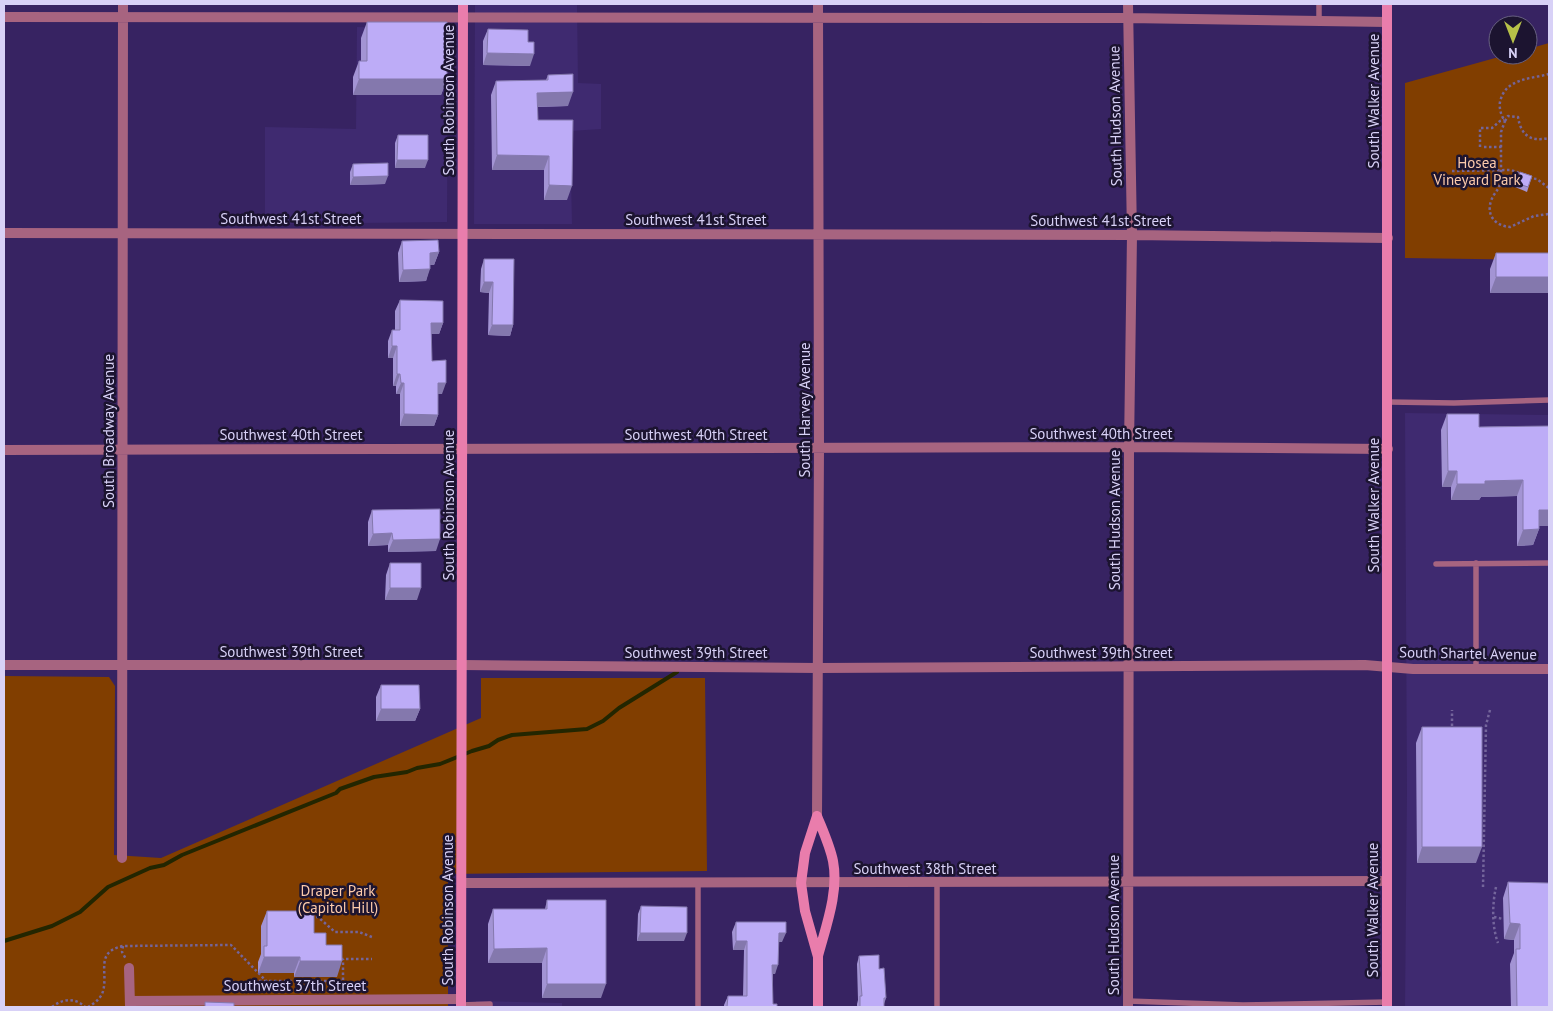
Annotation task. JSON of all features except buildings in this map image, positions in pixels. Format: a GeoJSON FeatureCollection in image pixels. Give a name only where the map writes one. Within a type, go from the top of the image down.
{"type":"FeatureCollection","features":[{"type":"Feature","properties":{"kind":"street","name":"South Broadway Avenue"},"geometry":{"type":"LineString","coordinates":[[122,858],[123,4]]}},
{"type":"Feature","properties":{"kind":"street","name":"South Robinson Avenue"},"geometry":{"type":"LineString","coordinates":[[461,1004],[463,4]]}},
{"type":"Feature","properties":{"kind":"street","name":"South Harvey Avenue"},"geometry":{"type":"LineString","coordinates":[[818,4],[819,449],[817,816],[805,852],[801,883],[805,911],[818,957]]}},
{"type":"Feature","properties":{"kind":"street","name":"South Hudson Avenue"},"geometry":{"type":"LineString","coordinates":[[1128,4],[1132,235],[1129,447],[1128,1004]]}},
{"type":"Feature","properties":{"kind":"street","name":"South Walker Avenue"},"geometry":{"type":"LineString","coordinates":[[1387,4],[1387,1005]]}},
{"type":"Feature","properties":{"kind":"street"},"geometry":{"type":"LineString","coordinates":[[4,17],[1128,18],[1387,22]]}},
{"type":"Feature","properties":{"kind":"street","name":"Southwest 41st Street"},"geometry":{"type":"LineString","coordinates":[[4,232],[1132,235],[1388,238]]}},
{"type":"Feature","properties":{"kind":"street","name":"Southwest 40th Street"},"geometry":{"type":"LineString","coordinates":[[4,450],[1129,447],[1388,449]]}},
{"type":"Feature","properties":{"kind":"street","name":"Southwest 39th Street"},"geometry":{"type":"LineString","coordinates":[[4,665],[462,665],[818,668],[1365,665],[1387,667]]}},
{"type":"Feature","properties":{"kind":"street","name":"South Shartel Avenue"},"geometry":{"type":"LineString","coordinates":[[1387,667],[1413,669],[1549,669]]}},
{"type":"Feature","properties":{"kind":"street","name":"South Harvey Avenue"},"geometry":{"type":"LineString","coordinates":[[817,816],[833,860],[831,905],[818,957],[818,1007]]}},
{"type":"Feature","properties":{"kind":"street","name":"Southwest 38th Street"},"geometry":{"type":"LineString","coordinates":[[462,883],[1387,881]]}},
{"type":"Feature","properties":{"kind":"street"},"geometry":{"type":"LineString","coordinates":[[129,968],[130,1004]]}},
{"type":"Feature","properties":{"kind":"street","name":"Southwest 37th Street"},"geometry":{"type":"LineString","coordinates":[[130,1004],[276,1000],[461,1004]]}},
{"type":"Feature","properties":{"kind":"lane"},"geometry":{"type":"LineString","coordinates":[[1319,4],[1319,21]]}},
{"type":"Feature","properties":{"kind":"lane"},"geometry":{"type":"LineString","coordinates":[[1388,402],[1454,403],[1549,400]]}},
{"type":"Feature","properties":{"kind":"lane"},"geometry":{"type":"LineString","coordinates":[[1476,563],[1476,669]]}},
{"type":"Feature","properties":{"kind":"lane"},"geometry":{"type":"LineString","coordinates":[[1436,564],[1549,563]]}},
{"type":"Feature","properties":{"kind":"lane"},"geometry":{"type":"LineString","coordinates":[[698,883],[698,1007]]}},
{"type":"Feature","properties":{"kind":"lane"},"geometry":{"type":"LineString","coordinates":[[937,883],[937,1007]]}},
{"type":"Feature","properties":{"kind":"lane"},"geometry":{"type":"LineString","coordinates":[[461,1004],[490,1004],[490,1007]]}},
{"type":"Feature","properties":{"kind":"lane"},"geometry":{"type":"LineString","coordinates":[[1128,1004],[1387,1005]]}},
{"type":"Feature","properties":{"kind":"path"},"geometry":{"type":"LineString","coordinates":[[1549,74],[1524,78],[1510,86],[1505,91],[1500,102],[1501,112],[1505,120],[1502,132],[1502,170],[1500,186],[1493,197],[1490,210],[1496,223],[1510,227],[1534,216],[1549,214]]}},
{"type":"Feature","properties":{"kind":"path"},"geometry":{"type":"LineString","coordinates":[[1502,146],[1482,146],[1480,128],[1492,128],[1508,116],[1518,117],[1520,127],[1526,136],[1536,139],[1549,138]]}},
{"type":"Feature","properties":{"kind":"path"},"geometry":{"type":"LineString","coordinates":[[1452,170],[1511,170],[1536,179],[1549,188]]}},
{"type":"Feature","properties":{"kind":"path"},"geometry":{"type":"LineString","coordinates":[[1452,710],[1452,734]]}},
{"type":"Feature","properties":{"kind":"path"},"geometry":{"type":"LineString","coordinates":[[1483,887],[1486,725],[1490,710]]}},
{"type":"Feature","properties":{"kind":"path"},"geometry":{"type":"LineString","coordinates":[[1496,888],[1494,897],[1494,934],[1498,944]]}},
{"type":"Feature","properties":{"kind":"path"},"geometry":{"type":"LineString","coordinates":[[309,917],[318,917],[335,932],[359,932],[372,937]]}},
{"type":"Feature","properties":{"kind":"path"},"geometry":{"type":"LineString","coordinates":[[1494,917],[1503,918]]}},
{"type":"Feature","properties":{"kind":"path"},"geometry":{"type":"LineString","coordinates":[[52,1007],[57,1003],[73,1000],[86,1007],[98,1000],[102,994],[104,962],[107,955],[113,948],[123,946],[231,945],[276,991],[276,1000]]}},
{"type":"Feature","properties":{"kind":"path"},"geometry":{"type":"LineString","coordinates":[[336,959],[372,959]]}},
{"type":"Feature","properties":{"kind":"path"},"geometry":{"type":"LineString","coordinates":[[254,981],[343,981],[343,959]]}},
{"type":"Feature","properties":{"kind":"shaded area"},"geometry":{"type":"Polygon","coordinates":[[[475,4],[577,4],[578,83],[601,84],[601,129],[570,131],[572,224],[474,224],[475,4]]]}},
{"type":"Feature","properties":{"kind":"shaded area"},"geometry":{"type":"Polygon","coordinates":[[[357,27],[448,29],[447,222],[265,224],[265,127],[356,129],[357,27]]]}},
{"type":"Feature","properties":{"kind":"shaded area"},"geometry":{"type":"Polygon","coordinates":[[[1405,413],[1549,415],[1549,1007],[1405,1007],[1407,792],[1405,413]]]}},
{"type":"Feature","properties":{"kind":"shaded area"},"geometry":{"type":"Polygon","coordinates":[[[476,1001],[562,1003],[562,1007],[476,1007],[476,1001]]]}},
{"type":"Feature","properties":{"kind":"green space","name":"Hosea Vineyard Park"},"geometry":{"type":"Polygon","coordinates":[[[1549,43],[1549,260],[1405,258],[1405,83],[1488,60],[1488,65],[1538,65],[1538,46],[1549,43]]]}},
{"type":"Feature","properties":{"kind":"green space","name":"Draper Park (Capitol Hill)"},"geometry":{"type":"Polygon","coordinates":[[[4,676],[109,677],[115,686],[114,855],[161,858],[481,718],[481,678],[705,678],[707,871],[448,874],[448,1007],[4,1007],[4,676]]]}},
{"type":"Feature","properties":{"kind":"waterway"},"geometry":{"type":"LineString","coordinates":[[4,941],[52,926],[80,912],[108,887],[150,868],[164,865],[182,855],[336,793],[340,789],[374,777],[440,764],[489,746],[498,740],[512,735],[587,729],[603,721],[619,708],[677,672]]}}]}
